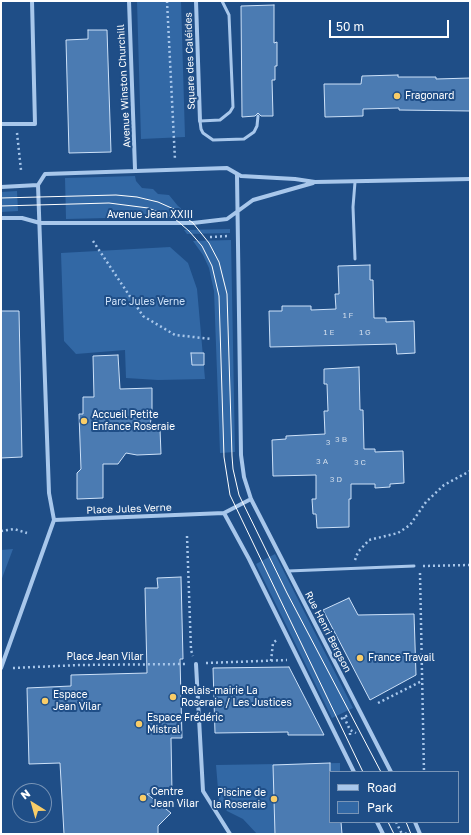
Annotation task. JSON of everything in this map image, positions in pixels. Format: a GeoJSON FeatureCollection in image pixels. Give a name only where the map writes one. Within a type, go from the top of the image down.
{"type":"FeatureCollection","features":[{"type":"Feature","properties":{"kind":"street"},"geometry":{"type":"LineString","coordinates":[[1,124],[35,124],[32,1]]}},
{"type":"Feature","properties":{"kind":"street","name":"Avenue Winston Churchill"},"geometry":{"type":"LineString","coordinates":[[129,1],[135,170]]}},
{"type":"Feature","properties":{"kind":"street","name":"Square des Caléides"},"geometry":{"type":"LineString","coordinates":[[196,1],[200,121]]}},
{"type":"Feature","properties":{"kind":"street","name":"Avenue Jean XXIII"},"geometry":{"type":"LineString","coordinates":[[38,185],[45,174],[176,168],[227,168],[237,175],[315,182],[470,179]]}},
{"type":"Feature","properties":{"kind":"street"},"geometry":{"type":"LineString","coordinates":[[237,175],[242,466],[251,499]]}},
{"type":"Feature","properties":{"kind":"street","name":"Avenue Jean XXIII"},"geometry":{"type":"LineString","coordinates":[[1,218],[22,218],[40,223],[182,224],[227,219],[237,214],[253,200],[315,182]]}},
{"type":"Feature","properties":{"kind":"street"},"geometry":{"type":"LineString","coordinates":[[1,187],[38,185],[49,493],[54,520],[1,668]]}},
{"type":"Feature","properties":{"kind":"street","name":"Place Jules Verne"},"geometry":{"type":"LineString","coordinates":[[54,520],[224,513],[251,499]]}},
{"type":"Feature","properties":{"kind":"street","name":"Rue Henri Bergson"},"geometry":{"type":"LineString","coordinates":[[251,499],[390,771]]}},
{"type":"Feature","properties":{"kind":"street"},"geometry":{"type":"LineString","coordinates":[[224,513],[249,559],[354,771]]}},
{"type":"Feature","properties":{"kind":"street"},"geometry":{"type":"LineString","coordinates":[[196,664],[203,791],[230,834]]}},
{"type":"Feature","properties":{"kind":"street"},"geometry":{"type":"LineString","coordinates":[[378,823],[383,834]]}},
{"type":"Feature","properties":{"kind":"street"},"geometry":{"type":"LineString","coordinates":[[415,823],[420,834]]}},
{"type":"Feature","properties":{"kind":"lane"},"geometry":{"type":"LineString","coordinates":[[222,1],[229,15],[233,107],[230,112],[220,120],[200,121],[203,133],[213,140],[244,139],[254,132],[257,126],[258,116]]}},
{"type":"Feature","properties":{"kind":"lane"},"geometry":{"type":"LineString","coordinates":[[355,182],[353,207],[355,259]]}},
{"type":"Feature","properties":{"kind":"lane"},"geometry":{"type":"LineString","coordinates":[[288,571],[414,566]]}},
{"type":"Feature","properties":{"kind":"path"},"geometry":{"type":"LineString","coordinates":[[167,1],[176,168]]}},
{"type":"Feature","properties":{"kind":"path"},"geometry":{"type":"LineString","coordinates":[[16,124],[21,170]]}},
{"type":"Feature","properties":{"kind":"path"},"geometry":{"type":"LineString","coordinates":[[210,236],[231,236]]}},
{"type":"Feature","properties":{"kind":"path"},"geometry":{"type":"LineString","coordinates":[[93,241],[143,316],[175,335],[212,339]]}},
{"type":"Feature","properties":{"kind":"path"},"geometry":{"type":"LineString","coordinates":[[353,568],[358,552],[369,540],[398,533],[410,525],[426,502],[444,485],[470,471]]}},
{"type":"Feature","properties":{"kind":"path"},"geometry":{"type":"LineString","coordinates":[[1,531],[14,529],[27,532]]}},
{"type":"Feature","properties":{"kind":"path"},"geometry":{"type":"LineString","coordinates":[[187,536],[191,650],[196,664]]}},
{"type":"Feature","properties":{"kind":"path"},"geometry":{"type":"LineString","coordinates":[[424,771],[420,566],[470,565]]}},
{"type":"Feature","properties":{"kind":"path"},"geometry":{"type":"LineString","coordinates":[[272,661],[273,643],[278,639]]}},
{"type":"Feature","properties":{"kind":"path","name":"Place Jean Vilar"},"geometry":{"type":"LineString","coordinates":[[13,668],[79,664],[196,664],[287,660]]}},
{"type":"Feature","properties":{"kind":"path"},"geometry":{"type":"LineString","coordinates":[[378,703],[422,682]]}},
{"type":"Feature","properties":{"kind":"path"},"geometry":{"type":"LineString","coordinates":[[348,715],[342,718],[350,730],[350,735]]}},
{"type":"Feature","properties":{"kind":"path"},"geometry":{"type":"LineString","coordinates":[[350,730],[356,732]]}},
{"type":"Feature","properties":{"kind":"path"},"geometry":{"type":"LineString","coordinates":[[398,823],[405,834]]}},
{"type":"Feature","properties":{"kind":"green space"},"geometry":{"type":"Polygon","coordinates":[[[137,1],[181,1],[185,137],[141,139],[137,1]]]}},
{"type":"Feature","properties":{"kind":"green space"},"geometry":{"type":"Polygon","coordinates":[[[135,176],[136,181],[142,188],[153,189],[158,194],[169,195],[178,206],[191,216],[66,219],[65,178],[135,176]]]}},
{"type":"Feature","properties":{"kind":"green space"},"geometry":{"type":"Polygon","coordinates":[[[17,191],[18,211],[1,212],[1,192],[17,191]]]}},
{"type":"Feature","properties":{"kind":"green space"},"geometry":{"type":"Polygon","coordinates":[[[230,229],[230,233],[187,234],[184,230],[230,229]]]}},
{"type":"Feature","properties":{"kind":"green space"},"geometry":{"type":"Polygon","coordinates":[[[231,240],[235,452],[220,453],[214,291],[209,268],[203,255],[193,241],[231,240]]]}},
{"type":"Feature","properties":{"kind":"green space","name":"Parc Jules Verne"},"geometry":{"type":"Polygon","coordinates":[[[170,247],[188,263],[197,289],[205,379],[158,380],[126,378],[125,350],[76,354],[64,341],[61,253],[170,247]]]}},
{"type":"Feature","properties":{"kind":"green space"},"geometry":{"type":"Polygon","coordinates":[[[13,549],[1,581],[1,550],[13,549]]]}},
{"type":"Feature","properties":{"kind":"green space"},"geometry":{"type":"Polygon","coordinates":[[[275,554],[353,708],[332,718],[256,564],[275,554]]]}},
{"type":"Feature","properties":{"kind":"green space","name":"Piscine de la Roseraie"},"geometry":{"type":"Polygon","coordinates":[[[340,763],[340,771],[329,771],[329,823],[341,823],[342,833],[347,834],[257,834],[243,819],[227,811],[219,801],[216,765],[340,763]]]}},
{"type":"Feature","properties":{"kind":"building"},"geometry":{"type":"Polygon","coordinates":[[[274,5],[274,43],[277,42],[277,66],[275,66],[275,80],[272,80],[273,116],[261,116],[258,113],[255,116],[242,117],[241,6],[274,5]]]}},
{"type":"Feature","properties":{"kind":"building"},"geometry":{"type":"Polygon","coordinates":[[[88,30],[107,30],[111,152],[69,153],[66,40],[88,39],[88,30]]]}},
{"type":"Feature","properties":{"kind":"building","name":"Fragonard"},"geometry":{"type":"Polygon","coordinates":[[[398,75],[398,77],[436,77],[436,79],[470,78],[470,111],[399,110],[399,108],[363,109],[363,116],[325,117],[324,84],[361,84],[362,76],[398,75]]]}},
{"type":"Feature","properties":{"kind":"building"},"geometry":{"type":"Polygon","coordinates":[[[370,265],[370,280],[373,280],[374,318],[386,318],[386,322],[414,321],[415,353],[397,354],[396,344],[270,347],[269,311],[282,311],[282,306],[311,306],[311,310],[336,309],[335,294],[339,294],[338,266],[370,265]]]}},
{"type":"Feature","properties":{"kind":"building"},"geometry":{"type":"Polygon","coordinates":[[[1,311],[19,311],[22,457],[1,458],[1,311]]]}},
{"type":"Feature","properties":{"kind":"building"},"geometry":{"type":"Polygon","coordinates":[[[191,353],[204,353],[204,365],[192,365],[191,353]]]}},
{"type":"Feature","properties":{"kind":"building"},"geometry":{"type":"Polygon","coordinates":[[[118,355],[120,389],[152,388],[152,411],[150,426],[160,429],[161,454],[137,455],[126,453],[118,464],[103,464],[103,498],[77,499],[77,473],[81,469],[79,414],[83,414],[83,397],[94,397],[93,356],[118,355]]]}},
{"type":"Feature","properties":{"kind":"building"},"geometry":{"type":"Polygon","coordinates":[[[359,367],[360,410],[363,410],[364,449],[375,449],[375,452],[403,451],[404,483],[390,484],[390,487],[375,488],[375,484],[351,484],[351,499],[349,499],[349,527],[317,528],[316,514],[313,514],[312,499],[316,499],[316,475],[273,476],[272,440],[286,439],[286,436],[325,434],[324,411],[328,411],[327,384],[324,384],[324,369],[359,367]]]}},
{"type":"Feature","properties":{"kind":"building"},"geometry":{"type":"Polygon","coordinates":[[[181,577],[183,659],[180,659],[182,738],[171,738],[172,793],[147,794],[171,813],[158,826],[158,834],[64,834],[60,763],[29,764],[27,688],[71,686],[71,675],[147,673],[145,588],[158,588],[157,578],[181,577]]]}},
{"type":"Feature","properties":{"kind":"building"},"geometry":{"type":"Polygon","coordinates":[[[349,598],[358,615],[414,614],[416,675],[370,700],[323,610],[349,598]]]}},
{"type":"Feature","properties":{"kind":"building"},"geometry":{"type":"Polygon","coordinates":[[[289,667],[324,735],[288,735],[288,732],[215,733],[213,668],[289,667]]]}},
{"type":"Feature","properties":{"kind":"building"},"geometry":{"type":"Polygon","coordinates":[[[330,763],[329,823],[341,823],[342,834],[275,834],[273,765],[330,763]]]}},
{"type":"Feature","properties":{"kind":"tram line"},"geometry":{"type":"LineString","coordinates":[[1,198],[116,195],[137,197],[158,202],[176,210],[193,223],[209,243],[219,262],[227,294],[232,456],[233,469],[239,495],[287,593],[380,771]]}},
{"type":"Feature","properties":{"kind":"tram line"},"geometry":{"type":"LineString","coordinates":[[1,206],[109,203],[148,208],[174,218],[189,231],[202,246],[212,266],[219,296],[224,457],[230,495],[363,771]]}},
{"type":"Feature","properties":{"kind":"tram line"},"geometry":{"type":"LineString","coordinates":[[388,823],[394,834]]}},
{"type":"Feature","properties":{"kind":"tram line"},"geometry":{"type":"LineString","coordinates":[[406,823],[411,834]]}},
{"type":"Feature","properties":{"kind":"place","name":"Fragonard"},"geometry":{"type":"Point","coordinates":[397,96]}},
{"type":"Feature","properties":{"kind":"place","name":"Accueil Petite Enfance Roseraie"},"geometry":{"type":"Point","coordinates":[84,421]}},
{"type":"Feature","properties":{"kind":"place","name":"France Travail"},"geometry":{"type":"Point","coordinates":[360,658]}},
{"type":"Feature","properties":{"kind":"place","name":"Relais-mairie La Roseraie / Les Justices"},"geometry":{"type":"Point","coordinates":[173,697]}},
{"type":"Feature","properties":{"kind":"place","name":"Espace Jean Vilar"},"geometry":{"type":"Point","coordinates":[45,701]}},
{"type":"Feature","properties":{"kind":"place","name":"Espace Frédéric Mistral"},"geometry":{"type":"Point","coordinates":[139,724]}},
{"type":"Feature","properties":{"kind":"place","name":"Centre Jean Vilar"},"geometry":{"type":"Point","coordinates":[143,798]}},
{"type":"Feature","properties":{"kind":"place","name":"Piscine de la Roseraie"},"geometry":{"type":"Point","coordinates":[274,799]}}]}
